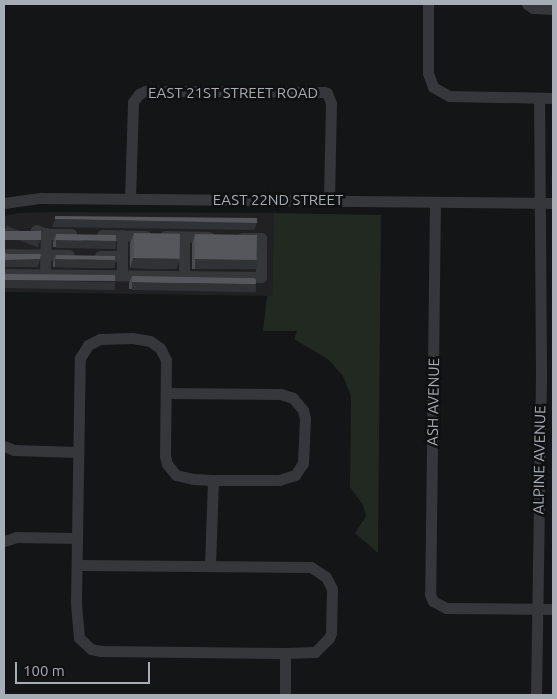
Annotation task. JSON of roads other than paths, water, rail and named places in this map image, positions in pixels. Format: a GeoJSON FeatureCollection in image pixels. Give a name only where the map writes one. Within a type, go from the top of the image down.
{"type":"FeatureCollection","features":[{"type":"Feature","properties":{"kind":"street"},"geometry":{"type":"LineString","coordinates":[[428,4],[428,73],[433,87],[449,96],[553,98]]}},
{"type":"Feature","properties":{"kind":"street"},"geometry":{"type":"LineString","coordinates":[[527,4],[533,8],[553,10]]}},
{"type":"Feature","properties":{"kind":"street","name":"EAST 21ST STREET ROAD"},"geometry":{"type":"LineString","coordinates":[[130,199],[133,102],[136,97],[145,91],[324,92],[329,96],[331,103],[329,200]]}},
{"type":"Feature","properties":{"kind":"street","name":"ALPINE AVENUE"},"geometry":{"type":"LineString","coordinates":[[536,695],[541,373],[539,99]]}},
{"type":"Feature","properties":{"kind":"street","name":"EAST 22ND STREET"},"geometry":{"type":"LineString","coordinates":[[4,203],[41,198],[553,203]]}},
{"type":"Feature","properties":{"kind":"street","name":"ASH AVENUE"},"geometry":{"type":"LineString","coordinates":[[435,202],[430,594],[433,601],[446,608],[536,609]]}},
{"type":"Feature","properties":{"kind":"street"},"geometry":{"type":"LineString","coordinates":[[4,274],[262,277],[261,238],[89,235],[41,231],[46,255],[45,274]]}},
{"type":"Feature","properties":{"kind":"street"},"geometry":{"type":"LineString","coordinates":[[122,235],[122,275]]}},
{"type":"Feature","properties":{"kind":"street"},"geometry":{"type":"LineString","coordinates":[[184,237],[184,276]]}},
{"type":"Feature","properties":{"kind":"street"},"geometry":{"type":"LineString","coordinates":[[4,254],[122,256]]}},
{"type":"Feature","properties":{"kind":"street"},"geometry":{"type":"LineString","coordinates":[[77,565],[311,567],[326,577],[332,589],[331,633],[329,638],[315,652],[285,653],[94,650],[83,643],[78,636],[77,565],[77,538],[80,358],[86,347],[93,341],[106,338],[144,339],[155,343],[160,348],[166,360],[165,456],[167,464],[173,472],[182,477],[213,480],[279,480],[295,475],[304,459],[305,419],[303,410],[297,400],[282,394],[166,393]]}},
{"type":"Feature","properties":{"kind":"street"},"geometry":{"type":"LineString","coordinates":[[4,446],[14,450],[78,452]]}},
{"type":"Feature","properties":{"kind":"street"},"geometry":{"type":"LineString","coordinates":[[210,566],[213,480]]}},
{"type":"Feature","properties":{"kind":"street"},"geometry":{"type":"LineString","coordinates":[[4,542],[16,537],[77,538]]}},
{"type":"Feature","properties":{"kind":"street"},"geometry":{"type":"LineString","coordinates":[[536,609],[553,609]]}},
{"type":"Feature","properties":{"kind":"street"},"geometry":{"type":"LineString","coordinates":[[285,653],[286,695]]}}]}
